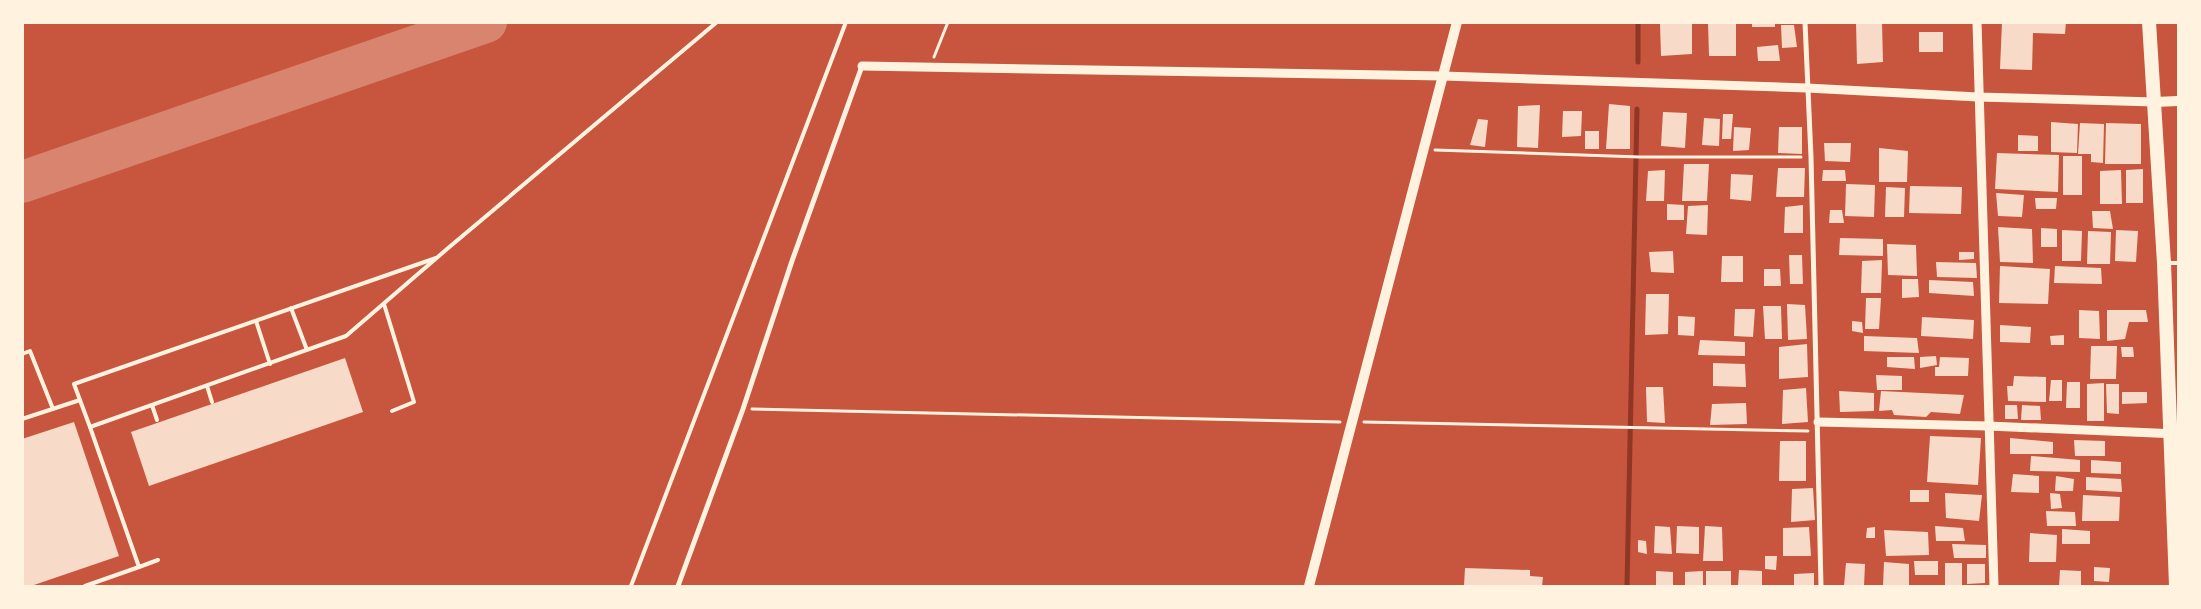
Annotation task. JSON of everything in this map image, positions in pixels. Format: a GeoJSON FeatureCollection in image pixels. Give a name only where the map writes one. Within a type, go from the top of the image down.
{"type":"FeatureCollection","features":[{"type":"Feature","properties":{"kind":"highway"},"geometry":{"type":"LineString","coordinates":[[2149,22],[2174,434],[2177,581]]}},
{"type":"Feature","properties":{"kind":"main road"},"geometry":{"type":"LineString","coordinates":[[1309,586],[1457,22]]}},
{"type":"Feature","properties":{"kind":"main road"},"geometry":{"type":"LineString","coordinates":[[2155,102],[2178,101]]}},
{"type":"Feature","properties":{"kind":"street"},"geometry":{"type":"LineString","coordinates":[[1805,22],[1811,157],[1821,586]]}},
{"type":"Feature","properties":{"kind":"street"},"geometry":{"type":"LineString","coordinates":[[1976,22],[1994,586]]}},
{"type":"Feature","properties":{"kind":"street"},"geometry":{"type":"LineString","coordinates":[[678,586],[743,409],[792,261],[862,66],[1443,76],[2155,102]]}},
{"type":"Feature","properties":{"kind":"street"},"geometry":{"type":"LineString","coordinates":[[1818,427],[1988,426],[2174,434]]}},
{"type":"Feature","properties":{"kind":"lane"},"geometry":{"type":"LineString","coordinates":[[90,427],[346,336],[717,22]]}},
{"type":"Feature","properties":{"kind":"lane"},"geometry":{"type":"LineString","coordinates":[[632,586],[846,22]]}},
{"type":"Feature","properties":{"kind":"lane"},"geometry":{"type":"LineString","coordinates":[[139,567],[74,384],[436,258]]}},
{"type":"Feature","properties":{"kind":"lane"},"geometry":{"type":"LineString","coordinates":[[2164,263],[2178,263]]}},
{"type":"Feature","properties":{"kind":"lane"},"geometry":{"type":"LineString","coordinates":[[384,304],[414,402],[392,411]]}},
{"type":"Feature","properties":{"kind":"lane"},"geometry":{"type":"LineString","coordinates":[[291,308],[307,350]]}},
{"type":"Feature","properties":{"kind":"lane"},"geometry":{"type":"LineString","coordinates":[[256,321],[270,364]]}},
{"type":"Feature","properties":{"kind":"lane"},"geometry":{"type":"LineString","coordinates":[[22,354],[30,351],[53,409]]}},
{"type":"Feature","properties":{"kind":"lane"},"geometry":{"type":"LineString","coordinates":[[207,386],[212,402]]}},
{"type":"Feature","properties":{"kind":"lane"},"geometry":{"type":"LineString","coordinates":[[22,418],[80,400]]}},
{"type":"Feature","properties":{"kind":"lane"},"geometry":{"type":"LineString","coordinates":[[152,405],[157,420]]}},
{"type":"Feature","properties":{"kind":"lane"},"geometry":{"type":"LineString","coordinates":[[85,586],[158,560]]}},
{"type":"Feature","properties":{"kind":"path"},"geometry":{"type":"LineString","coordinates":[[930,67],[948,22]]}},
{"type":"Feature","properties":{"kind":"path"},"geometry":{"type":"LineString","coordinates":[[1424,150],[1628,156],[1811,157]]}},
{"type":"Feature","properties":{"kind":"path"},"geometry":{"type":"LineString","coordinates":[[743,409],[1638,428],[1818,427]]}},
{"type":"Feature","properties":{"kind":"building"},"geometry":{"type":"Polygon","coordinates":[[[1708,22],[1736,22],[1736,56],[1709,56],[1708,22]]]}},
{"type":"Feature","properties":{"kind":"building"},"geometry":{"type":"Polygon","coordinates":[[[1752,22],[1775,22],[1775,27],[1752,27],[1752,22]]]}},
{"type":"Feature","properties":{"kind":"building"},"geometry":{"type":"Polygon","coordinates":[[[1856,22],[1882,22],[1883,62],[1857,64],[1856,22]]]}},
{"type":"Feature","properties":{"kind":"building"},"geometry":{"type":"Polygon","coordinates":[[[2002,22],[2066,22],[2065,34],[2033,33],[2032,70],[2000,69],[2002,22]]]}},
{"type":"Feature","properties":{"kind":"building"},"geometry":{"type":"Polygon","coordinates":[[[1660,23],[1692,23],[1692,54],[1661,56],[1660,23]]]}},
{"type":"Feature","properties":{"kind":"building"},"geometry":{"type":"Polygon","coordinates":[[[1781,25],[1794,25],[1797,47],[1782,48],[1781,25]]]}},
{"type":"Feature","properties":{"kind":"building"},"geometry":{"type":"Polygon","coordinates":[[[1919,32],[1943,32],[1943,52],[1919,52],[1919,32]]]}},
{"type":"Feature","properties":{"kind":"building"},"geometry":{"type":"Polygon","coordinates":[[[1778,45],[1780,61],[1758,61],[1757,47],[1778,45]]]}},
{"type":"Feature","properties":{"kind":"building"},"geometry":{"type":"Polygon","coordinates":[[[1609,104],[1630,106],[1630,149],[1606,149],[1609,104]]]}},
{"type":"Feature","properties":{"kind":"building"},"geometry":{"type":"Polygon","coordinates":[[[1540,105],[1538,148],[1517,147],[1518,106],[1540,105]]]}},
{"type":"Feature","properties":{"kind":"building"},"geometry":{"type":"Polygon","coordinates":[[[1563,111],[1582,111],[1581,136],[1562,137],[1563,111]]]}},
{"type":"Feature","properties":{"kind":"building"},"geometry":{"type":"Polygon","coordinates":[[[1663,112],[1687,113],[1685,148],[1661,146],[1663,112]]]}},
{"type":"Feature","properties":{"kind":"building"},"geometry":{"type":"Polygon","coordinates":[[[1723,114],[1733,114],[1731,139],[1722,139],[1723,114]]]}},
{"type":"Feature","properties":{"kind":"building"},"geometry":{"type":"Polygon","coordinates":[[[1704,118],[1720,119],[1719,146],[1702,145],[1704,118]]]}},
{"type":"Feature","properties":{"kind":"building"},"geometry":{"type":"Polygon","coordinates":[[[1478,119],[1488,120],[1485,147],[1470,145],[1478,119]]]}},
{"type":"Feature","properties":{"kind":"building"},"geometry":{"type":"Polygon","coordinates":[[[2051,122],[2078,124],[2077,153],[2051,152],[2051,122]]]}},
{"type":"Feature","properties":{"kind":"building"},"geometry":{"type":"Polygon","coordinates":[[[2080,123],[2104,124],[2103,163],[2091,162],[2091,154],[2078,154],[2080,123]]]}},
{"type":"Feature","properties":{"kind":"building"},"geometry":{"type":"Polygon","coordinates":[[[2106,123],[2141,124],[2141,164],[2105,164],[2106,123]]]}},
{"type":"Feature","properties":{"kind":"building"},"geometry":{"type":"Polygon","coordinates":[[[1734,127],[1751,128],[1749,150],[1733,151],[1734,127]]]}},
{"type":"Feature","properties":{"kind":"building"},"geometry":{"type":"Polygon","coordinates":[[[1779,127],[1802,127],[1802,154],[1778,153],[1779,127]]]}},
{"type":"Feature","properties":{"kind":"building"},"geometry":{"type":"Polygon","coordinates":[[[1585,131],[1599,131],[1599,149],[1585,149],[1585,131]]]}},
{"type":"Feature","properties":{"kind":"building"},"geometry":{"type":"Polygon","coordinates":[[[2018,135],[2038,136],[2038,151],[2018,151],[2018,135]]]}},
{"type":"Feature","properties":{"kind":"building"},"geometry":{"type":"Polygon","coordinates":[[[1824,143],[1851,143],[1850,162],[1825,161],[1824,143]]]}},
{"type":"Feature","properties":{"kind":"building"},"geometry":{"type":"Polygon","coordinates":[[[1879,148],[1908,151],[1907,182],[1879,182],[1879,148]]]}},
{"type":"Feature","properties":{"kind":"building"},"geometry":{"type":"Polygon","coordinates":[[[1997,153],[2059,155],[2058,192],[1995,189],[1997,153]]]}},
{"type":"Feature","properties":{"kind":"building"},"geometry":{"type":"Polygon","coordinates":[[[2063,156],[2082,156],[2082,195],[2063,195],[2063,156]]]}},
{"type":"Feature","properties":{"kind":"building"},"geometry":{"type":"Polygon","coordinates":[[[1684,164],[1709,164],[1707,201],[1682,201],[1684,164]]]}},
{"type":"Feature","properties":{"kind":"building"},"geometry":{"type":"Polygon","coordinates":[[[1778,168],[1805,168],[1804,197],[1776,197],[1778,168]]]}},
{"type":"Feature","properties":{"kind":"building"},"geometry":{"type":"Polygon","coordinates":[[[2143,169],[2143,203],[2126,203],[2126,170],[2143,169]]]}},
{"type":"Feature","properties":{"kind":"building"},"geometry":{"type":"Polygon","coordinates":[[[1665,170],[1664,201],[1646,201],[1648,171],[1665,170]]]}},
{"type":"Feature","properties":{"kind":"building"},"geometry":{"type":"Polygon","coordinates":[[[1823,170],[1845,170],[1846,181],[1822,181],[1823,170]]]}},
{"type":"Feature","properties":{"kind":"building"},"geometry":{"type":"Polygon","coordinates":[[[2121,170],[2122,204],[2100,204],[2100,171],[2121,170]]]}},
{"type":"Feature","properties":{"kind":"building"},"geometry":{"type":"Polygon","coordinates":[[[1731,174],[1753,175],[1751,201],[1730,199],[1731,174]]]}},
{"type":"Feature","properties":{"kind":"building"},"geometry":{"type":"Polygon","coordinates":[[[1846,184],[1875,185],[1874,217],[1845,216],[1846,184]]]}},
{"type":"Feature","properties":{"kind":"building"},"geometry":{"type":"Polygon","coordinates":[[[1910,186],[1962,187],[1961,214],[1909,213],[1910,186]]]}},
{"type":"Feature","properties":{"kind":"building"},"geometry":{"type":"Polygon","coordinates":[[[1886,187],[1905,188],[1904,217],[1885,217],[1886,187]]]}},
{"type":"Feature","properties":{"kind":"building"},"geometry":{"type":"Polygon","coordinates":[[[1996,193],[2024,195],[2022,217],[1998,216],[1996,193]]]}},
{"type":"Feature","properties":{"kind":"building"},"geometry":{"type":"Polygon","coordinates":[[[2035,198],[2057,198],[2056,209],[2036,209],[2035,198]]]}},
{"type":"Feature","properties":{"kind":"building"},"geometry":{"type":"Polygon","coordinates":[[[1667,204],[1684,205],[1684,220],[1667,220],[1667,204]]]}},
{"type":"Feature","properties":{"kind":"building"},"geometry":{"type":"Polygon","coordinates":[[[1708,205],[1707,235],[1686,234],[1688,206],[1708,205]]]}},
{"type":"Feature","properties":{"kind":"building"},"geometry":{"type":"Polygon","coordinates":[[[1803,205],[1803,233],[1784,233],[1785,207],[1803,205]]]}},
{"type":"Feature","properties":{"kind":"building"},"geometry":{"type":"Polygon","coordinates":[[[1830,210],[1842,210],[1844,223],[1829,223],[1830,210]]]}},
{"type":"Feature","properties":{"kind":"building"},"geometry":{"type":"Polygon","coordinates":[[[2092,211],[2110,211],[2113,229],[2093,228],[2092,211]]]}},
{"type":"Feature","properties":{"kind":"building"},"geometry":{"type":"Polygon","coordinates":[[[1998,227],[2032,229],[2033,263],[2000,262],[1998,227]]]}},
{"type":"Feature","properties":{"kind":"building"},"geometry":{"type":"Polygon","coordinates":[[[2041,228],[2057,229],[2057,247],[2041,247],[2041,228]]]}},
{"type":"Feature","properties":{"kind":"building"},"geometry":{"type":"Polygon","coordinates":[[[2062,230],[2082,231],[2081,261],[2062,261],[2062,230]]]}},
{"type":"Feature","properties":{"kind":"building"},"geometry":{"type":"Polygon","coordinates":[[[2116,230],[2138,231],[2136,262],[2115,261],[2116,230]]]}},
{"type":"Feature","properties":{"kind":"building"},"geometry":{"type":"Polygon","coordinates":[[[2088,231],[2111,232],[2110,264],[2087,264],[2088,231]]]}},
{"type":"Feature","properties":{"kind":"building"},"geometry":{"type":"Polygon","coordinates":[[[1840,238],[1883,239],[1883,256],[1839,255],[1840,238]]]}},
{"type":"Feature","properties":{"kind":"building"},"geometry":{"type":"Polygon","coordinates":[[[1887,244],[1916,245],[1917,276],[1888,275],[1887,244]]]}},
{"type":"Feature","properties":{"kind":"building"},"geometry":{"type":"Polygon","coordinates":[[[1673,251],[1674,273],[1651,272],[1649,252],[1673,251]]]}},
{"type":"Feature","properties":{"kind":"building"},"geometry":{"type":"Polygon","coordinates":[[[1959,252],[1974,252],[1974,259],[1959,260],[1959,252]]]}},
{"type":"Feature","properties":{"kind":"building"},"geometry":{"type":"Polygon","coordinates":[[[1789,255],[1802,255],[1803,284],[1790,284],[1789,255]]]}},
{"type":"Feature","properties":{"kind":"building"},"geometry":{"type":"Polygon","coordinates":[[[1722,256],[1743,256],[1743,282],[1721,282],[1722,256]]]}},
{"type":"Feature","properties":{"kind":"building"},"geometry":{"type":"Polygon","coordinates":[[[1882,260],[1881,293],[1861,293],[1862,261],[1882,260]]]}},
{"type":"Feature","properties":{"kind":"building"},"geometry":{"type":"Polygon","coordinates":[[[1936,262],[1976,263],[1977,278],[1937,277],[1936,262]]]}},
{"type":"Feature","properties":{"kind":"building"},"geometry":{"type":"Polygon","coordinates":[[[2000,266],[2050,269],[2048,304],[1999,303],[2000,266]]]}},
{"type":"Feature","properties":{"kind":"building"},"geometry":{"type":"Polygon","coordinates":[[[2055,266],[2101,268],[2102,284],[2054,283],[2055,266]]]}},
{"type":"Feature","properties":{"kind":"building"},"geometry":{"type":"Polygon","coordinates":[[[1764,269],[1780,269],[1781,286],[1764,286],[1764,269]]]}},
{"type":"Feature","properties":{"kind":"building"},"geometry":{"type":"Polygon","coordinates":[[[1902,279],[1918,279],[1919,297],[1902,298],[1902,279]]]}},
{"type":"Feature","properties":{"kind":"building"},"geometry":{"type":"Polygon","coordinates":[[[1929,280],[1973,282],[1974,296],[1929,293],[1929,280]]]}},
{"type":"Feature","properties":{"kind":"building"},"geometry":{"type":"Polygon","coordinates":[[[1646,294],[1669,294],[1668,334],[1645,335],[1646,294]]]}},
{"type":"Feature","properties":{"kind":"building"},"geometry":{"type":"Polygon","coordinates":[[[1866,298],[1881,298],[1879,329],[1865,329],[1866,298]]]}},
{"type":"Feature","properties":{"kind":"building"},"geometry":{"type":"Polygon","coordinates":[[[1787,304],[1805,305],[1807,339],[1788,340],[1787,304]]]}},
{"type":"Feature","properties":{"kind":"building"},"geometry":{"type":"Polygon","coordinates":[[[1763,306],[1781,306],[1782,339],[1765,339],[1763,306]]]}},
{"type":"Feature","properties":{"kind":"building"},"geometry":{"type":"Polygon","coordinates":[[[1735,309],[1755,309],[1753,337],[1734,336],[1735,309]]]}},
{"type":"Feature","properties":{"kind":"building"},"geometry":{"type":"Polygon","coordinates":[[[2079,310],[2099,311],[2100,339],[2079,338],[2079,310]]]}},
{"type":"Feature","properties":{"kind":"building"},"geometry":{"type":"Polygon","coordinates":[[[2107,310],[2146,310],[2148,322],[2129,322],[2125,339],[2107,341],[2107,310]]]}},
{"type":"Feature","properties":{"kind":"building"},"geometry":{"type":"Polygon","coordinates":[[[1678,316],[1695,317],[1694,336],[1678,335],[1678,316]]]}},
{"type":"Feature","properties":{"kind":"building"},"geometry":{"type":"Polygon","coordinates":[[[1922,317],[1974,320],[1973,339],[1921,336],[1922,317]]]}},
{"type":"Feature","properties":{"kind":"building"},"geometry":{"type":"Polygon","coordinates":[[[1852,321],[1862,322],[1863,333],[1852,331],[1852,321]]]}},
{"type":"Feature","properties":{"kind":"building"},"geometry":{"type":"Polygon","coordinates":[[[2000,325],[2031,327],[2030,343],[2000,342],[2000,325]]]}},
{"type":"Feature","properties":{"kind":"building"},"geometry":{"type":"Polygon","coordinates":[[[2064,335],[2064,345],[2051,345],[2050,336],[2064,335]]]}},
{"type":"Feature","properties":{"kind":"building"},"geometry":{"type":"Polygon","coordinates":[[[1864,336],[1917,338],[1919,353],[1864,351],[1864,336]]]}},
{"type":"Feature","properties":{"kind":"building"},"geometry":{"type":"Polygon","coordinates":[[[1700,340],[1745,342],[1745,356],[1698,355],[1700,340]]]}},
{"type":"Feature","properties":{"kind":"building"},"geometry":{"type":"Polygon","coordinates":[[[1807,344],[1808,377],[1779,379],[1779,347],[1807,344]]]}},
{"type":"Feature","properties":{"kind":"building"},"geometry":{"type":"Polygon","coordinates":[[[2091,346],[2117,346],[2116,379],[2090,379],[2091,346]]]}},
{"type":"Feature","properties":{"kind":"building"},"geometry":{"type":"Polygon","coordinates":[[[2121,347],[2133,347],[2134,357],[2122,357],[2121,347]]]}},
{"type":"Feature","properties":{"kind":"building"},"geometry":{"type":"Polygon","coordinates":[[[1936,356],[1937,365],[1920,368],[1920,357],[1936,356]]]}},
{"type":"Feature","properties":{"kind":"building"},"geometry":{"type":"Polygon","coordinates":[[[1887,357],[1914,357],[1915,369],[1887,367],[1887,357]]]}},
{"type":"Feature","properties":{"kind":"building"},"geometry":{"type":"Polygon","coordinates":[[[1940,357],[1969,358],[1968,376],[1935,376],[1935,367],[1939,367],[1940,357]]]}},
{"type":"Feature","properties":{"kind":"building"},"geometry":{"type":"Polygon","coordinates":[[[345,358],[363,412],[149,486],[131,432],[345,358]]]}},
{"type":"Feature","properties":{"kind":"building"},"geometry":{"type":"Polygon","coordinates":[[[1713,363],[1745,364],[1746,387],[1713,386],[1713,363]]]}},
{"type":"Feature","properties":{"kind":"building"},"geometry":{"type":"Polygon","coordinates":[[[1876,375],[1902,376],[1902,390],[1877,390],[1876,375]]]}},
{"type":"Feature","properties":{"kind":"building"},"geometry":{"type":"Polygon","coordinates":[[[2014,376],[2046,377],[2046,402],[2008,401],[2007,386],[2013,386],[2014,376]]]}},
{"type":"Feature","properties":{"kind":"building"},"geometry":{"type":"Polygon","coordinates":[[[2051,380],[2062,380],[2062,401],[2049,401],[2051,380]]]}},
{"type":"Feature","properties":{"kind":"building"},"geometry":{"type":"Polygon","coordinates":[[[2067,382],[2080,382],[2080,408],[2066,408],[2067,382]]]}},
{"type":"Feature","properties":{"kind":"building"},"geometry":{"type":"Polygon","coordinates":[[[2104,383],[2104,421],[2087,421],[2087,384],[2104,383]]]}},
{"type":"Feature","properties":{"kind":"building"},"geometry":{"type":"Polygon","coordinates":[[[2106,384],[2119,384],[2119,414],[2107,413],[2106,384]]]}},
{"type":"Feature","properties":{"kind":"building"},"geometry":{"type":"Polygon","coordinates":[[[1646,387],[1663,387],[1665,423],[1647,422],[1646,387]]]}},
{"type":"Feature","properties":{"kind":"building"},"geometry":{"type":"Polygon","coordinates":[[[1806,388],[1808,422],[1782,424],[1783,390],[1806,388]]]}},
{"type":"Feature","properties":{"kind":"building"},"geometry":{"type":"Polygon","coordinates":[[[1839,391],[1874,393],[1874,411],[1840,412],[1839,391]]]}},
{"type":"Feature","properties":{"kind":"building"},"geometry":{"type":"Polygon","coordinates":[[[1881,391],[1964,395],[1960,414],[1931,412],[1926,417],[1894,415],[1892,410],[1879,411],[1881,391]]]}},
{"type":"Feature","properties":{"kind":"building"},"geometry":{"type":"Polygon","coordinates":[[[2122,392],[2147,392],[2147,403],[2122,404],[2122,392]]]}},
{"type":"Feature","properties":{"kind":"building"},"geometry":{"type":"Polygon","coordinates":[[[1746,403],[1747,424],[1710,425],[1712,404],[1746,403]]]}},
{"type":"Feature","properties":{"kind":"building"},"geometry":{"type":"Polygon","coordinates":[[[2005,405],[2017,405],[2018,419],[2005,419],[2005,405]]]}},
{"type":"Feature","properties":{"kind":"building"},"geometry":{"type":"Polygon","coordinates":[[[2022,405],[2040,406],[2041,420],[2021,420],[2022,405]]]}},
{"type":"Feature","properties":{"kind":"building"},"geometry":{"type":"Polygon","coordinates":[[[74,422],[119,556],[31,586],[22,586],[22,439],[74,422]]]}},
{"type":"Feature","properties":{"kind":"building"},"geometry":{"type":"Polygon","coordinates":[[[1930,436],[1981,438],[1978,485],[1927,482],[1930,436]]]}},
{"type":"Feature","properties":{"kind":"building"},"geometry":{"type":"Polygon","coordinates":[[[2010,438],[2053,442],[2053,454],[2010,454],[2010,438]]]}},
{"type":"Feature","properties":{"kind":"building"},"geometry":{"type":"Polygon","coordinates":[[[2074,440],[2105,441],[2105,456],[2075,456],[2074,440]]]}},
{"type":"Feature","properties":{"kind":"building"},"geometry":{"type":"Polygon","coordinates":[[[1780,441],[1806,441],[1806,481],[1779,481],[1780,441]]]}},
{"type":"Feature","properties":{"kind":"building"},"geometry":{"type":"Polygon","coordinates":[[[2031,456],[2080,460],[2080,472],[2030,471],[2031,456]]]}},
{"type":"Feature","properties":{"kind":"building"},"geometry":{"type":"Polygon","coordinates":[[[2091,460],[2121,462],[2121,474],[2091,473],[2091,460]]]}},
{"type":"Feature","properties":{"kind":"building"},"geometry":{"type":"Polygon","coordinates":[[[2013,474],[2039,476],[2039,493],[2011,492],[2013,474]]]}},
{"type":"Feature","properties":{"kind":"building"},"geometry":{"type":"Polygon","coordinates":[[[2056,476],[2074,479],[2073,491],[2055,491],[2056,476]]]}},
{"type":"Feature","properties":{"kind":"building"},"geometry":{"type":"Polygon","coordinates":[[[2086,477],[2121,479],[2122,492],[2086,490],[2086,477]]]}},
{"type":"Feature","properties":{"kind":"building"},"geometry":{"type":"Polygon","coordinates":[[[1813,488],[1815,520],[1791,522],[1792,489],[1813,488]]]}},
{"type":"Feature","properties":{"kind":"building"},"geometry":{"type":"Polygon","coordinates":[[[1910,490],[1929,490],[1929,502],[1910,502],[1910,490]]]}},
{"type":"Feature","properties":{"kind":"building"},"geometry":{"type":"Polygon","coordinates":[[[1945,493],[1982,495],[1979,521],[1946,518],[1945,493]]]}},
{"type":"Feature","properties":{"kind":"building"},"geometry":{"type":"Polygon","coordinates":[[[2050,493],[2060,494],[2062,508],[2051,509],[2050,493]]]}},
{"type":"Feature","properties":{"kind":"building"},"geometry":{"type":"Polygon","coordinates":[[[2083,495],[2120,497],[2119,521],[2082,521],[2083,495]]]}},
{"type":"Feature","properties":{"kind":"building"},"geometry":{"type":"Polygon","coordinates":[[[2046,511],[2075,512],[2076,526],[2047,526],[2046,511]]]}},
{"type":"Feature","properties":{"kind":"building"},"geometry":{"type":"Polygon","coordinates":[[[1655,526],[1670,527],[1672,554],[1654,553],[1655,526]]]}},
{"type":"Feature","properties":{"kind":"building"},"geometry":{"type":"Polygon","coordinates":[[[1677,526],[1699,527],[1699,554],[1676,553],[1677,526]]]}},
{"type":"Feature","properties":{"kind":"building"},"geometry":{"type":"Polygon","coordinates":[[[1705,526],[1722,527],[1723,561],[1703,561],[1705,526]]]}},
{"type":"Feature","properties":{"kind":"building"},"geometry":{"type":"Polygon","coordinates":[[[1935,526],[1963,528],[1965,541],[1936,541],[1935,526]]]}},
{"type":"Feature","properties":{"kind":"building"},"geometry":{"type":"Polygon","coordinates":[[[1809,527],[1811,556],[1783,556],[1783,528],[1809,527]]]}},
{"type":"Feature","properties":{"kind":"building"},"geometry":{"type":"Polygon","coordinates":[[[1875,527],[1875,538],[1866,538],[1867,528],[1875,527]]]}},
{"type":"Feature","properties":{"kind":"building"},"geometry":{"type":"Polygon","coordinates":[[[2062,529],[2090,531],[2090,544],[2062,544],[2062,529]]]}},
{"type":"Feature","properties":{"kind":"building"},"geometry":{"type":"Polygon","coordinates":[[[1884,530],[1928,532],[1929,555],[1886,556],[1884,530]]]}},
{"type":"Feature","properties":{"kind":"building"},"geometry":{"type":"Polygon","coordinates":[[[2030,533],[2057,535],[2056,562],[2029,562],[2030,533]]]}},
{"type":"Feature","properties":{"kind":"building"},"geometry":{"type":"Polygon","coordinates":[[[1638,540],[1646,541],[1647,554],[1638,552],[1638,540]]]}},
{"type":"Feature","properties":{"kind":"building"},"geometry":{"type":"Polygon","coordinates":[[[1952,544],[1986,545],[1986,558],[1954,558],[1952,544]]]}},
{"type":"Feature","properties":{"kind":"building"},"geometry":{"type":"Polygon","coordinates":[[[1765,556],[1777,556],[1776,570],[1765,569],[1765,556]]]}},
{"type":"Feature","properties":{"kind":"building"},"geometry":{"type":"Polygon","coordinates":[[[1914,561],[1938,561],[1938,575],[1915,575],[1914,561]]]}},
{"type":"Feature","properties":{"kind":"building"},"geometry":{"type":"Polygon","coordinates":[[[1884,562],[1909,564],[1909,586],[1883,586],[1884,562]]]}},
{"type":"Feature","properties":{"kind":"building"},"geometry":{"type":"Polygon","coordinates":[[[1846,563],[1865,564],[1864,586],[1844,586],[1846,563]]]}},
{"type":"Feature","properties":{"kind":"building"},"geometry":{"type":"Polygon","coordinates":[[[1945,563],[1962,563],[1962,586],[1945,586],[1945,563]]]}},
{"type":"Feature","properties":{"kind":"building"},"geometry":{"type":"Polygon","coordinates":[[[1967,564],[1985,564],[1985,583],[1967,584],[1967,564]]]}},
{"type":"Feature","properties":{"kind":"building"},"geometry":{"type":"Polygon","coordinates":[[[2094,567],[2110,568],[2109,582],[2094,581],[2094,567]]]}},
{"type":"Feature","properties":{"kind":"building"},"geometry":{"type":"Polygon","coordinates":[[[1465,568],[1530,570],[1530,576],[1543,577],[1542,586],[1464,586],[1465,568]]]}},
{"type":"Feature","properties":{"kind":"building"},"geometry":{"type":"Polygon","coordinates":[[[1739,570],[1762,571],[1762,586],[1738,586],[1739,570]]]}},
{"type":"Feature","properties":{"kind":"building"},"geometry":{"type":"Polygon","coordinates":[[[2060,570],[2081,571],[2081,586],[2059,586],[2060,570]]]}},
{"type":"Feature","properties":{"kind":"building"},"geometry":{"type":"Polygon","coordinates":[[[1656,571],[1673,572],[1673,586],[1656,586],[1656,571]]]}},
{"type":"Feature","properties":{"kind":"building"},"geometry":{"type":"Polygon","coordinates":[[[1703,571],[1703,586],[1685,586],[1685,572],[1703,571]]]}},
{"type":"Feature","properties":{"kind":"building"},"geometry":{"type":"Polygon","coordinates":[[[1706,571],[1731,571],[1731,586],[1706,586],[1706,571]]]}},
{"type":"Feature","properties":{"kind":"building"},"geometry":{"type":"Polygon","coordinates":[[[1814,573],[1814,586],[1794,586],[1794,574],[1814,573]]]}},
{"type":"Feature","properties":{"kind":"waterway"},"geometry":{"type":"LineString","coordinates":[[1638,22],[1638,62]]}},
{"type":"Feature","properties":{"kind":"waterway"},"geometry":{"type":"LineString","coordinates":[[1627,586],[1637,109]]}},
{"type":"Feature","properties":{"kind":"taxiway"},"geometry":{"type":"LineString","coordinates":[[22,182],[486,22]]}}]}
